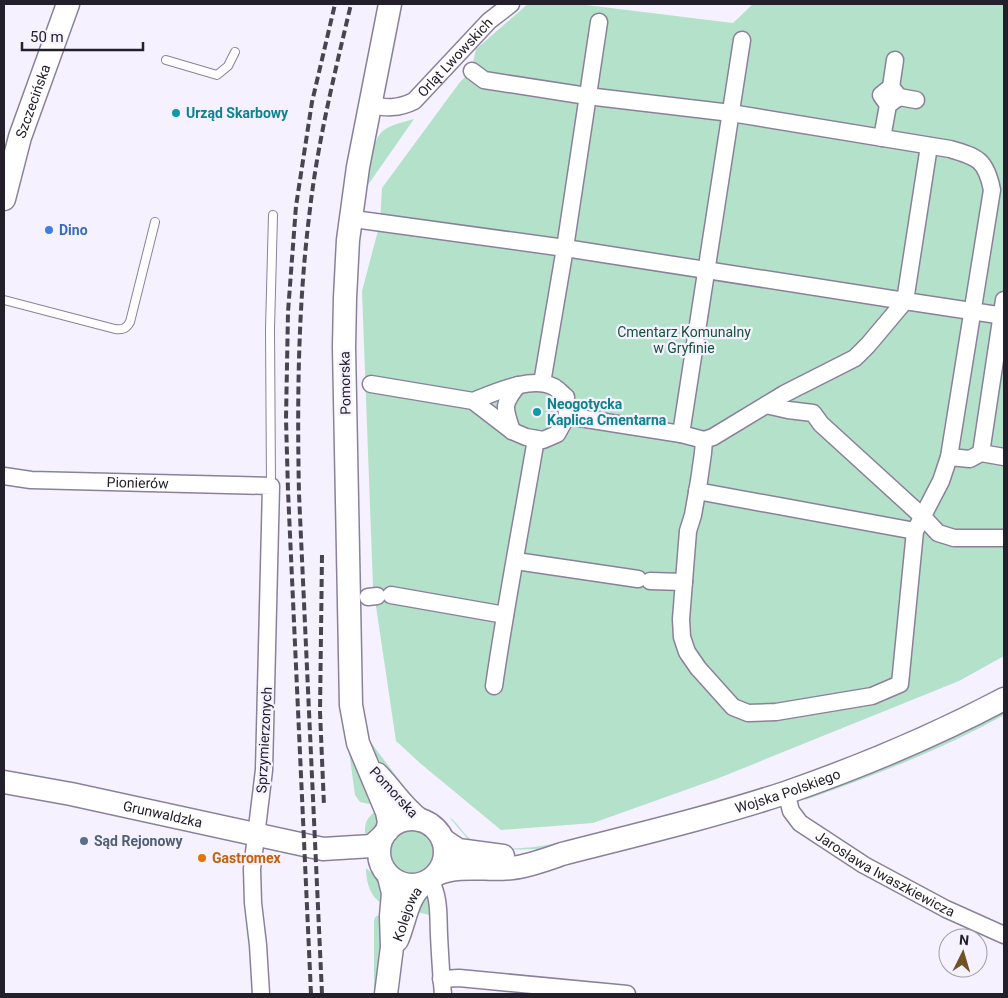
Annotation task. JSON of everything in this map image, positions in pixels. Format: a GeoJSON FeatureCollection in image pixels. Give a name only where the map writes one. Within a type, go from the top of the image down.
{"type":"FeatureCollection","features":[{"type":"Feature","properties":{"kind":"main road","name":"Szczecińska"},"geometry":{"type":"LineString","coordinates":[[4,199],[20,137],[68,4]]}},
{"type":"Feature","properties":{"kind":"main road","name":"Pomorska"},"geometry":{"type":"LineString","coordinates":[[385,834],[389,822],[387,812],[378,794],[356,736],[351,705],[344,323],[352,202],[369,105],[390,4]]}},
{"type":"Feature","properties":{"kind":"main road","name":"Wojska Polskiego"},"geometry":{"type":"LineString","coordinates":[[430,879],[457,869],[512,868],[534,864],[562,854],[729,810],[786,792],[900,748],[1004,699]]}},
{"type":"Feature","properties":{"kind":"main road","name":"Pomorska"},"geometry":{"type":"LineString","coordinates":[[367,763],[390,787],[405,807],[420,820]]}},
{"type":"Feature","properties":{"kind":"main road","name":"Grunwaldzka"},"geometry":{"type":"LineString","coordinates":[[4,782],[71,794],[323,849],[372,846],[385,834]]}},
{"type":"Feature","properties":{"kind":"main road"},"geometry":{"type":"LineString","coordinates":[[420,820],[429,823],[436,829],[443,840],[445,858],[430,879],[418,885],[406,885],[387,873],[380,861],[379,851],[385,834],[402,821],[420,820]]}},
{"type":"Feature","properties":{"kind":"main road","name":"Wojska Polskiego"},"geometry":{"type":"LineString","coordinates":[[443,840],[458,850],[498,856],[562,854]]}},
{"type":"Feature","properties":{"kind":"main road","name":"Grunwaldzka"},"geometry":{"type":"LineString","coordinates":[[323,849],[334,856],[366,862],[387,873]]}},
{"type":"Feature","properties":{"kind":"main road","name":"Kolejowa"},"geometry":{"type":"LineString","coordinates":[[386,994],[392,947],[391,916],[393,893],[387,873]]}},
{"type":"Feature","properties":{"kind":"main road","name":"Kolejowa"},"geometry":{"type":"LineString","coordinates":[[392,947],[404,924],[415,891],[430,879]]}},
{"type":"Feature","properties":{"kind":"street","name":"Orląt Lwowskich"},"geometry":{"type":"LineString","coordinates":[[369,105],[389,109],[404,106],[414,101],[489,21],[511,4]]}},
{"type":"Feature","properties":{"kind":"street"},"geometry":{"type":"LineString","coordinates":[[542,383],[565,248],[599,22]]}},
{"type":"Feature","properties":{"kind":"street"},"geometry":{"type":"LineString","coordinates":[[681,434],[742,40]]}},
{"type":"Feature","properties":{"kind":"street"},"geometry":{"type":"LineString","coordinates":[[882,138],[885,96],[896,60]]}},
{"type":"Feature","properties":{"kind":"street"},"geometry":{"type":"LineString","coordinates":[[472,71],[484,80],[587,96],[731,113],[929,146],[968,154],[981,162],[989,173],[992,190],[949,457],[941,481],[919,524],[900,684],[872,696],[776,712],[748,713],[733,707],[698,668],[687,652],[682,637],[681,619],[688,532],[693,515],[704,440]]}},
{"type":"Feature","properties":{"kind":"street"},"geometry":{"type":"LineString","coordinates":[[885,96],[916,100]]}},
{"type":"Feature","properties":{"kind":"street"},"geometry":{"type":"LineString","coordinates":[[567,416],[681,434],[704,440],[713,437],[784,394],[855,358],[905,301],[929,146]]}},
{"type":"Feature","properties":{"kind":"street"},"geometry":{"type":"LineString","coordinates":[[361,220],[706,269],[972,312],[1003,311],[981,453]]}},
{"type":"Feature","properties":{"kind":"street"},"geometry":{"type":"LineString","coordinates":[[372,384],[472,401],[512,431],[536,439],[543,440],[557,434],[567,416],[566,398],[554,387],[542,383],[518,385],[472,401]]}},
{"type":"Feature","properties":{"kind":"street"},"geometry":{"type":"LineString","coordinates":[[512,431],[506,411],[507,399],[518,385]]}},
{"type":"Feature","properties":{"kind":"street"},"geometry":{"type":"LineString","coordinates":[[766,405],[813,413],[821,424],[919,524]]}},
{"type":"Feature","properties":{"kind":"street"},"geometry":{"type":"LineString","coordinates":[[494,686],[504,615],[516,561],[536,439]]}},
{"type":"Feature","properties":{"kind":"street"},"geometry":{"type":"LineString","coordinates":[[949,457],[970,459],[981,453],[1004,458]]}},
{"type":"Feature","properties":{"kind":"street","name":"Pionierów"},"geometry":{"type":"LineString","coordinates":[[4,476],[31,480],[271,486]]}},
{"type":"Feature","properties":{"kind":"street","name":"Sprzymierzonych"},"geometry":{"type":"LineString","coordinates":[[261,994],[252,869],[264,770],[271,486]]}},
{"type":"Feature","properties":{"kind":"street"},"geometry":{"type":"LineString","coordinates":[[697,491],[919,524],[954,538],[1004,538]]}},
{"type":"Feature","properties":{"kind":"street"},"geometry":{"type":"LineString","coordinates":[[516,561],[644,580],[684,582]]}},
{"type":"Feature","properties":{"kind":"street"},"geometry":{"type":"LineString","coordinates":[[379,596],[504,615]]}},
{"type":"Feature","properties":{"kind":"street","name":"Jarosława Iwaszkiewicza"},"geometry":{"type":"LineString","coordinates":[[786,792],[791,811],[800,823],[872,869],[946,909],[1004,935]]}},
{"type":"Feature","properties":{"kind":"street"},"geometry":{"type":"LineString","coordinates":[[430,879],[436,895],[439,913],[438,931],[442,986],[459,978],[627,994]]}},
{"type":"Feature","properties":{"kind":"lane"},"geometry":{"type":"LineString","coordinates":[[166,60],[218,75],[228,66],[236,52]]}},
{"type":"Feature","properties":{"kind":"lane"},"geometry":{"type":"LineString","coordinates":[[271,486],[270,329],[273,215]]}},
{"type":"Feature","properties":{"kind":"lane"},"geometry":{"type":"LineString","coordinates":[[4,300],[115,329],[122,330],[127,328],[155,222]]}},
{"type":"Feature","properties":{"kind":"green space","name":"Cmentarz Komunalny w Gryfinie"},"geometry":{"type":"Polygon","coordinates":[[[528,4],[578,4],[733,23],[753,4],[1004,4],[1004,656],[959,681],[719,778],[593,823],[501,830],[396,741],[373,586],[362,291],[380,223],[382,188],[460,82],[471,71],[476,49],[528,4]]]}},
{"type":"Feature","properties":{"kind":"green space"},"geometry":{"type":"Polygon","coordinates":[[[414,119],[367,186],[376,140],[380,134],[391,126],[414,119]]]}},
{"type":"Feature","properties":{"kind":"green space"},"geometry":{"type":"Polygon","coordinates":[[[1004,709],[1004,715],[956,740],[881,772],[805,800],[807,795],[1004,709]]]}},
{"type":"Feature","properties":{"kind":"green space"},"geometry":{"type":"Polygon","coordinates":[[[346,729],[377,800],[369,804],[360,802],[355,795],[346,729]]]}},
{"type":"Feature","properties":{"kind":"green space"},"geometry":{"type":"Polygon","coordinates":[[[366,736],[400,781],[401,786],[381,763],[366,736]]]}},
{"type":"Feature","properties":{"kind":"green space"},"geometry":{"type":"Polygon","coordinates":[[[376,811],[379,826],[365,839],[367,820],[376,811]]]}},
{"type":"Feature","properties":{"kind":"green space"},"geometry":{"type":"Polygon","coordinates":[[[449,817],[470,839],[501,848],[530,848],[586,836],[560,846],[541,849],[494,850],[472,844],[449,817]]]}},
{"type":"Feature","properties":{"kind":"green space"},"geometry":{"type":"Polygon","coordinates":[[[413,830],[425,834],[431,840],[435,852],[431,864],[425,870],[413,874],[401,870],[395,864],[391,852],[395,840],[401,834],[413,830]]]}},
{"type":"Feature","properties":{"kind":"green space"},"geometry":{"type":"Polygon","coordinates":[[[366,868],[380,880],[383,904],[375,898],[370,889],[366,868]]]}},
{"type":"Feature","properties":{"kind":"green space"},"geometry":{"type":"Polygon","coordinates":[[[429,893],[433,916],[418,912],[423,899],[429,893]]]}},
{"type":"Feature","properties":{"kind":"green space"},"geometry":{"type":"Polygon","coordinates":[[[382,914],[386,915],[377,994],[374,994],[374,921],[375,917],[382,914]]]}},
{"type":"Feature","properties":{"kind":"green space"},"geometry":{"type":"Polygon","coordinates":[[[433,917],[435,931],[431,932],[430,925],[433,917]]]}},
{"type":"Feature","properties":{"kind":"railway"},"geometry":{"type":"LineString","coordinates":[[311,994],[288,491],[286,419],[288,312],[296,206],[312,102],[335,4]]}},
{"type":"Feature","properties":{"kind":"railway"},"geometry":{"type":"LineString","coordinates":[[322,994],[299,494],[299,351],[303,280],[313,183],[351,4]]}},
{"type":"Feature","properties":{"kind":"railway"},"geometry":{"type":"LineString","coordinates":[[322,555],[320,712],[324,806]]}},
{"type":"Feature","properties":{"kind":"place","name":"Urząd Skarbowy"},"geometry":{"type":"Point","coordinates":[176,113]}},
{"type":"Feature","properties":{"kind":"place","name":"Dino"},"geometry":{"type":"Point","coordinates":[49,230]}},
{"type":"Feature","properties":{"kind":"place","name":"Neogotycka Kaplica Cmentarna"},"geometry":{"type":"Point","coordinates":[537,412]}},
{"type":"Feature","properties":{"kind":"place","name":"Sąd Rejonowy"},"geometry":{"type":"Point","coordinates":[84,841]}},
{"type":"Feature","properties":{"kind":"place","name":"Gastromex"},"geometry":{"type":"Point","coordinates":[202,858]}}]}
